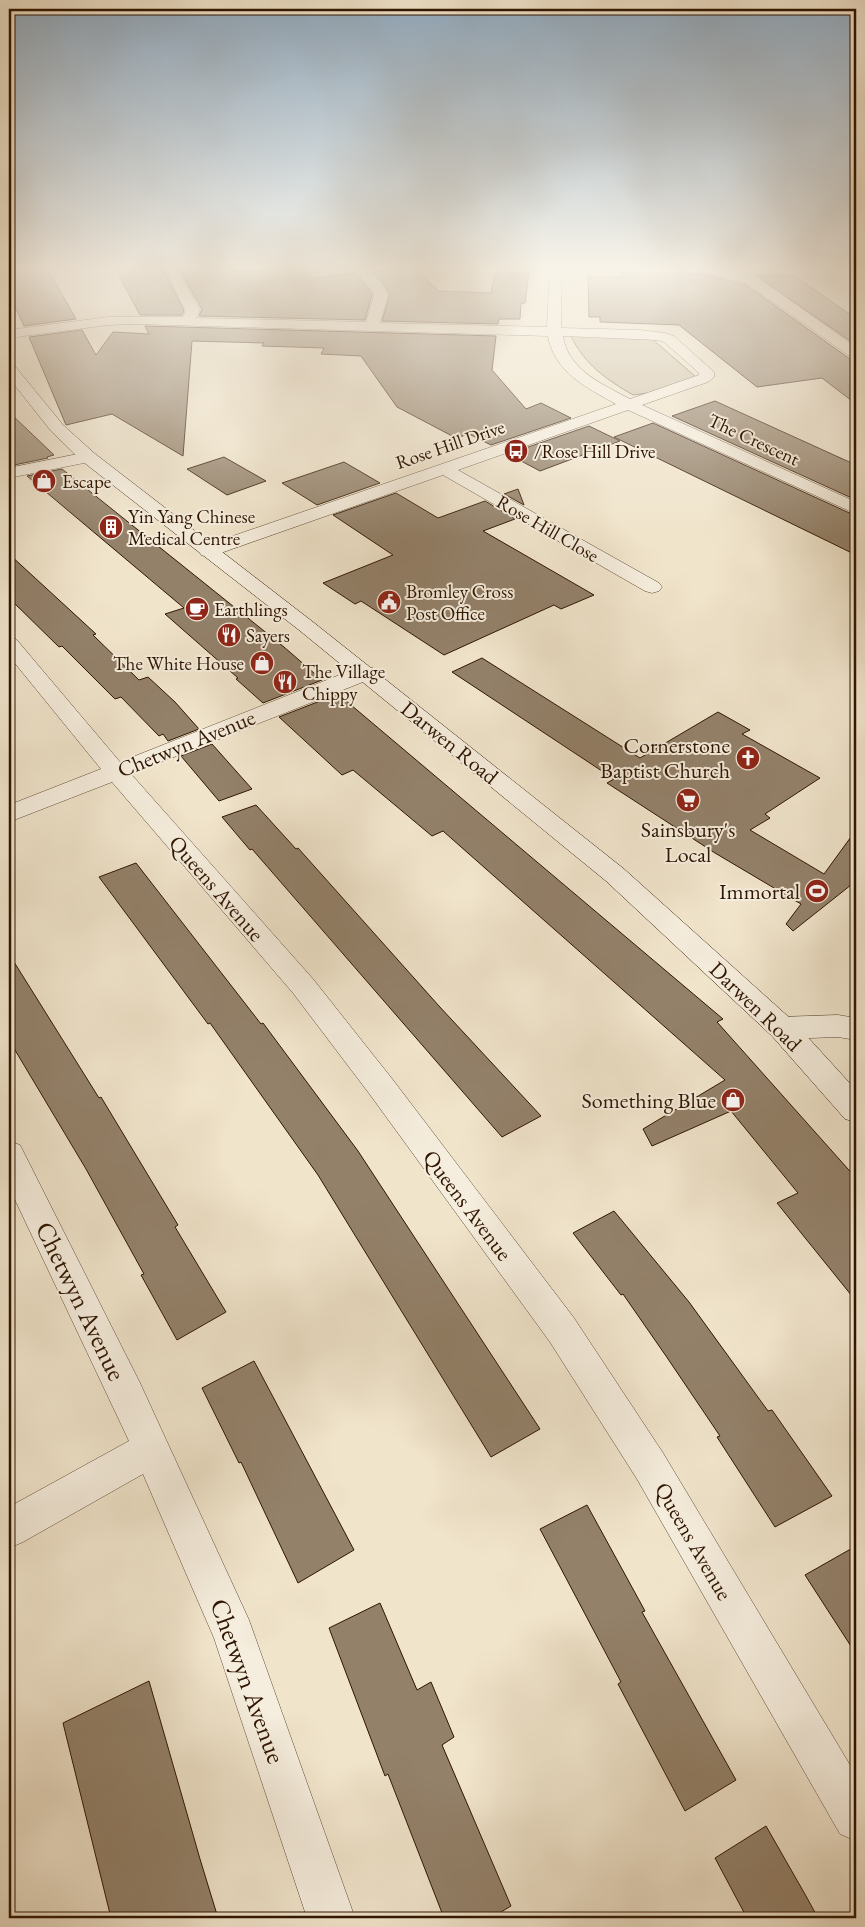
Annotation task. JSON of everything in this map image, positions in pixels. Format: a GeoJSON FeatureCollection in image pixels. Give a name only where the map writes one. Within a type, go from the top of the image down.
{"type":"FeatureCollection","features":[{"type":"Feature","properties":{"kind":"street","name":"The Crescent"},"geometry":{"type":"LineString","coordinates":[[563,356],[574,370],[594,385],[629,405],[856,509]]}},
{"type":"Feature","properties":{"kind":"street","name":"Rose Hill Drive"},"geometry":{"type":"LineString","coordinates":[[208,552],[706,377],[707,372],[704,368],[689,356]]}},
{"type":"Feature","properties":{"kind":"street","name":"Darwen Road"},"geometry":{"type":"LineString","coordinates":[[9,368],[58,428],[88,457],[364,673],[615,875],[782,1028],[856,1110]]}},
{"type":"Feature","properties":{"kind":"street"},"geometry":{"type":"LineString","coordinates":[[9,473],[88,457]]}},
{"type":"Feature","properties":{"kind":"street","name":"Rose Hill Close"},"geometry":{"type":"LineString","coordinates":[[444,469],[652,587]]}},
{"type":"Feature","properties":{"kind":"street"},"geometry":{"type":"LineString","coordinates":[[630,596],[671,579]]}},
{"type":"Feature","properties":{"kind":"street","name":"Queens Avenue"},"geometry":{"type":"LineString","coordinates":[[9,643],[115,771],[303,986],[382,1088],[562,1330],[650,1466],[856,1818]]}},
{"type":"Feature","properties":{"kind":"street","name":"Chetwyn Avenue"},"geometry":{"type":"LineString","coordinates":[[9,814],[364,673]]}},
{"type":"Feature","properties":{"kind":"street"},"geometry":{"type":"LineString","coordinates":[[782,1028],[838,1026],[856,1029]]}},
{"type":"Feature","properties":{"kind":"street","name":"Chetwyn Avenue"},"geometry":{"type":"LineString","coordinates":[[9,1154],[97,1333],[234,1634],[331,1918]]}},
{"type":"Feature","properties":{"kind":"street"},"geometry":{"type":"LineString","coordinates":[[9,1528],[151,1449]]}},
{"type":"Feature","properties":{"kind":"shaded area"},"geometry":{"type":"Polygon","coordinates":[[[584,356],[672,356],[696,377],[648,393],[633,395],[589,363],[584,356]]]}},
{"type":"Feature","properties":{"kind":"building"},"geometry":{"type":"Polygon","coordinates":[[[37,356],[191,356],[183,456],[112,414],[66,425],[37,356]]]}},
{"type":"Feature","properties":{"kind":"building"},"geometry":{"type":"Polygon","coordinates":[[[361,356],[494,356],[492,370],[526,409],[541,403],[571,418],[491,445],[469,434],[456,438],[397,407],[361,356]]]}},
{"type":"Feature","properties":{"kind":"building"},"geometry":{"type":"Polygon","coordinates":[[[718,356],[846,356],[856,360],[856,404],[822,378],[757,387],[718,356]]]}},
{"type":"Feature","properties":{"kind":"building"},"geometry":{"type":"Polygon","coordinates":[[[715,401],[856,465],[856,500],[672,416],[715,401]]]}},
{"type":"Feature","properties":{"kind":"building"},"geometry":{"type":"Polygon","coordinates":[[[9,412],[54,455],[14,465],[9,464],[9,412]]]}},
{"type":"Feature","properties":{"kind":"building"},"geometry":{"type":"Polygon","coordinates":[[[653,423],[856,516],[856,555],[614,437],[653,423]]]}},
{"type":"Feature","properties":{"kind":"building"},"geometry":{"type":"Polygon","coordinates":[[[589,426],[620,441],[540,471],[508,454],[589,426]]]}},
{"type":"Feature","properties":{"kind":"building"},"geometry":{"type":"Polygon","coordinates":[[[224,457],[266,481],[227,495],[187,469],[224,457]]]}},
{"type":"Feature","properties":{"kind":"building"},"geometry":{"type":"Polygon","coordinates":[[[344,462],[380,483],[317,505],[282,483],[344,462]]]}},
{"type":"Feature","properties":{"kind":"building"},"geometry":{"type":"Polygon","coordinates":[[[62,469],[284,647],[322,680],[263,703],[236,679],[238,678],[165,614],[184,608],[27,476],[62,469]]]}},
{"type":"Feature","properties":{"kind":"building"},"geometry":{"type":"Polygon","coordinates":[[[518,489],[524,505],[504,494],[518,489]]]}},
{"type":"Feature","properties":{"kind":"building"},"geometry":{"type":"Polygon","coordinates":[[[396,493],[438,518],[485,501],[515,519],[483,531],[594,595],[561,609],[554,605],[444,655],[361,601],[355,604],[323,583],[393,555],[333,515],[396,493]]]}},
{"type":"Feature","properties":{"kind":"building"},"geometry":{"type":"Polygon","coordinates":[[[9,554],[96,634],[93,635],[139,680],[148,677],[175,702],[199,729],[168,741],[163,734],[159,736],[121,697],[115,699],[62,646],[59,647],[9,598],[9,554]]]}},
{"type":"Feature","properties":{"kind":"building"},"geometry":{"type":"Polygon","coordinates":[[[482,658],[640,758],[718,712],[750,730],[742,734],[820,778],[765,814],[770,818],[750,830],[824,874],[856,830],[856,881],[793,931],[786,924],[801,904],[715,853],[607,783],[614,779],[452,672],[482,658]]]}},
{"type":"Feature","properties":{"kind":"building"},"geometry":{"type":"Polygon","coordinates":[[[338,694],[723,1019],[717,1022],[856,1178],[856,1301],[777,1203],[798,1193],[731,1111],[652,1146],[643,1129],[725,1080],[443,831],[432,836],[353,770],[342,775],[279,717],[338,694]]]}},
{"type":"Feature","properties":{"kind":"building"},"geometry":{"type":"Polygon","coordinates":[[[212,744],[252,789],[219,801],[181,756],[212,744]]]}},
{"type":"Feature","properties":{"kind":"building"},"geometry":{"type":"Polygon","coordinates":[[[256,805],[296,849],[298,848],[439,1006],[541,1116],[502,1137],[252,849],[250,850],[222,817],[256,805]]]}},
{"type":"Feature","properties":{"kind":"building"},"geometry":{"type":"Polygon","coordinates":[[[136,863],[261,1024],[263,1023],[358,1151],[540,1429],[491,1457],[318,1175],[210,1023],[208,1024],[99,877],[136,863]]]}},
{"type":"Feature","properties":{"kind":"building"},"geometry":{"type":"Polygon","coordinates":[[[9,954],[99,1098],[101,1097],[178,1225],[175,1227],[226,1312],[177,1340],[141,1275],[144,1274],[86,1169],[9,1040],[9,954]]]}},
{"type":"Feature","properties":{"kind":"building"},"geometry":{"type":"Polygon","coordinates":[[[614,1211],[689,1302],[768,1411],[772,1410],[832,1496],[775,1527],[717,1437],[720,1436],[666,1356],[623,1294],[621,1295],[573,1233],[614,1211]]]}},
{"type":"Feature","properties":{"kind":"building"},"geometry":{"type":"Polygon","coordinates":[[[254,1361],[354,1550],[298,1583],[241,1462],[239,1463],[202,1388],[254,1361]]]}},
{"type":"Feature","properties":{"kind":"building"},"geometry":{"type":"Polygon","coordinates":[[[587,1505],[645,1611],[642,1612],[736,1780],[685,1811],[618,1684],[621,1682],[540,1529],[587,1505]]]}},
{"type":"Feature","properties":{"kind":"building"},"geometry":{"type":"Polygon","coordinates":[[[856,1546],[856,1654],[805,1575],[856,1546]]]}},
{"type":"Feature","properties":{"kind":"building"},"geometry":{"type":"Polygon","coordinates":[[[380,1603],[417,1690],[431,1682],[454,1737],[442,1745],[511,1906],[491,1918],[444,1918],[388,1774],[385,1776],[329,1628],[380,1603]]]}},
{"type":"Feature","properties":{"kind":"building"},"geometry":{"type":"Polygon","coordinates":[[[149,1681],[218,1918],[111,1918],[63,1723],[149,1681]]]}},
{"type":"Feature","properties":{"kind":"building"},"geometry":{"type":"Polygon","coordinates":[[[766,1826],[818,1918],[747,1918],[715,1858],[766,1826]]]}},
{"type":"Feature","properties":{"kind":"place","name":"/Rose Hill Drive"},"geometry":{"type":"Point","coordinates":[516,451]}},
{"type":"Feature","properties":{"kind":"place","name":"Escape"},"geometry":{"type":"Point","coordinates":[44,481]}},
{"type":"Feature","properties":{"kind":"place","name":"Yin Yang Chinese Medical Centre"},"geometry":{"type":"Point","coordinates":[111,527]}},
{"type":"Feature","properties":{"kind":"place","name":"Bromley Cross Post Office"},"geometry":{"type":"Point","coordinates":[389,602]}},
{"type":"Feature","properties":{"kind":"place","name":"Earthlings"},"geometry":{"type":"Point","coordinates":[197,609]}},
{"type":"Feature","properties":{"kind":"place","name":"Sayers"},"geometry":{"type":"Point","coordinates":[229,635]}},
{"type":"Feature","properties":{"kind":"place","name":"The White House"},"geometry":{"type":"Point","coordinates":[262,663]}},
{"type":"Feature","properties":{"kind":"place","name":"The Village Chippy"},"geometry":{"type":"Point","coordinates":[285,682]}},
{"type":"Feature","properties":{"kind":"place","name":"Cornerstone Baptist Church"},"geometry":{"type":"Point","coordinates":[748,758]}},
{"type":"Feature","properties":{"kind":"place","name":"Sainsbury's Local"},"geometry":{"type":"Point","coordinates":[688,800]}},
{"type":"Feature","properties":{"kind":"place","name":"Immortal"},"geometry":{"type":"Point","coordinates":[817,891]}},
{"type":"Feature","properties":{"kind":"place","name":"Something Blue"},"geometry":{"type":"Point","coordinates":[733,1100]}}]}
